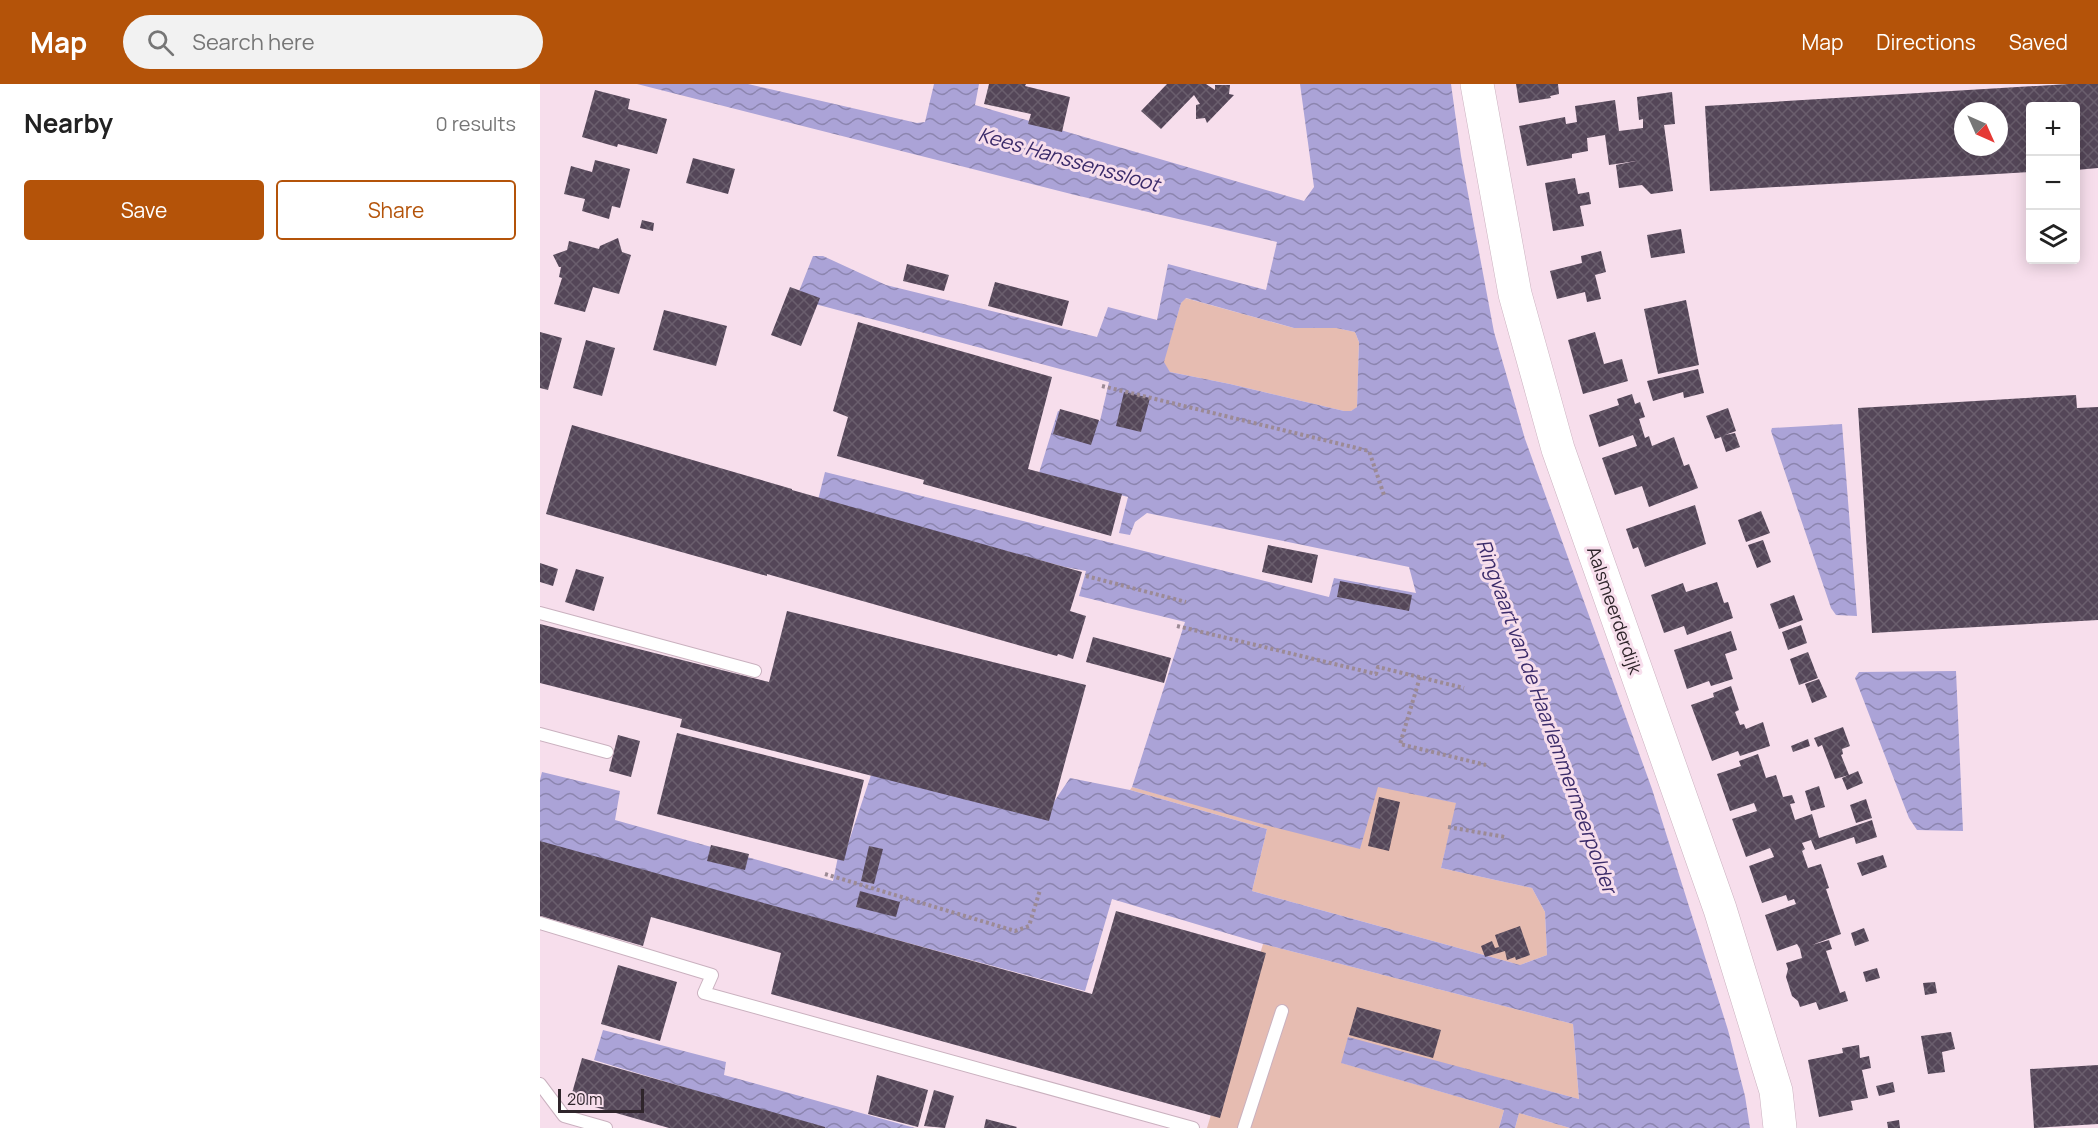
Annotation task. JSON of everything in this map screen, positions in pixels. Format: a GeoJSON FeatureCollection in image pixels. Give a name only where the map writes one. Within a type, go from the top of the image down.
{"type":"FeatureCollection","features":[{"type":"Feature","properties":{"kind":"street","name":"Aalsmeerderdijk"},"geometry":{"type":"LineString","coordinates":[[1477,84],[1515,294],[1558,449],[1720,909],[1776,1091],[1780,1128]]}},
{"type":"Feature","properties":{"kind":"lane"},"geometry":{"type":"LineString","coordinates":[[540,613],[756,671]]}},
{"type":"Feature","properties":{"kind":"lane"},"geometry":{"type":"LineString","coordinates":[[540,734],[607,752]]}},
{"type":"Feature","properties":{"kind":"lane"},"geometry":{"type":"LineString","coordinates":[[540,923],[712,975],[704,993],[1193,1128]]}},
{"type":"Feature","properties":{"kind":"lane"},"geometry":{"type":"LineString","coordinates":[[1244,1128],[1282,1011]]}},
{"type":"Feature","properties":{"kind":"lane"},"geometry":{"type":"LineString","coordinates":[[540,1084],[564,1116],[606,1128]]}},
{"type":"Feature","properties":{"kind":"path"},"geometry":{"type":"LineString","coordinates":[[1102,386],[1370,451],[1384,495]]}},
{"type":"Feature","properties":{"kind":"path"},"geometry":{"type":"LineString","coordinates":[[1086,576],[1186,602]]}},
{"type":"Feature","properties":{"kind":"path"},"geometry":{"type":"LineString","coordinates":[[1178,626],[1376,674],[1378,667],[1464,688]]}},
{"type":"Feature","properties":{"kind":"path"},"geometry":{"type":"LineString","coordinates":[[1420,677],[1400,744],[1485,765]]}},
{"type":"Feature","properties":{"kind":"path"},"geometry":{"type":"LineString","coordinates":[[1448,827],[1505,837]]}},
{"type":"Feature","properties":{"kind":"path"},"geometry":{"type":"LineString","coordinates":[[825,874],[1015,931],[1029,926],[1040,890]]}},
{"type":"Feature","properties":{"kind":"shaded area"},"geometry":{"type":"Polygon","coordinates":[[[1185,298],[1294,328],[1336,328],[1355,332],[1359,342],[1357,407],[1351,411],[1344,411],[1170,372],[1163,362],[1181,303],[1185,298]]]}},
{"type":"Feature","properties":{"kind":"shaded area"},"geometry":{"type":"Polygon","coordinates":[[[1377,786],[1457,803],[1441,868],[1532,888],[1545,912],[1547,955],[1520,965],[1252,891],[1267,829],[1130,790],[1132,787],[1360,848],[1377,786]]]}},
{"type":"Feature","properties":{"kind":"shaded area"},"geometry":{"type":"Polygon","coordinates":[[[1263,944],[1573,1024],[1579,1099],[1348,1038],[1342,1063],[1504,1110],[1499,1128],[1207,1128],[1263,944]]]}},
{"type":"Feature","properties":{"kind":"shaded area"},"geometry":{"type":"Polygon","coordinates":[[[1519,1113],[1570,1128],[1515,1128],[1519,1113]]]}},
{"type":"Feature","properties":{"kind":"water"},"geometry":{"type":"Polygon","coordinates":[[[637,84],[748,84],[917,123],[925,122],[934,84],[979,84],[975,105],[1304,201],[1314,187],[1300,84],[1451,84],[1461,156],[1494,332],[1525,439],[1652,789],[1728,1030],[1745,1096],[1750,1128],[1570,1128],[1519,1113],[1515,1128],[1499,1128],[1504,1110],[1341,1063],[1348,1037],[1579,1099],[1573,1024],[1263,944],[1112,899],[1085,991],[540,843],[542,772],[620,791],[615,820],[833,881],[839,852],[845,853],[873,769],[1045,815],[1070,778],[1130,790],[1267,829],[1252,891],[1520,965],[1547,955],[1545,912],[1532,888],[1441,868],[1456,803],[1378,787],[1360,849],[1132,787],[1185,622],[1079,596],[1086,571],[818,500],[825,472],[1329,597],[1334,578],[1416,593],[1409,567],[1147,513],[1135,522],[1130,535],[1119,533],[1128,497],[1039,473],[1058,411],[1100,421],[1109,382],[796,299],[813,256],[823,256],[886,285],[1097,337],[1108,307],[1157,320],[1168,264],[1266,290],[1277,242],[1075,195],[637,84]],[[1186,298],[1181,303],[1164,362],[1170,372],[1344,411],[1351,411],[1357,407],[1359,342],[1355,332],[1336,328],[1294,328],[1186,298]]]}},
{"type":"Feature","properties":{"kind":"water"},"geometry":{"type":"Polygon","coordinates":[[[1842,424],[1857,616],[1836,615],[1831,608],[1771,431],[1772,428],[1842,424]]]}},
{"type":"Feature","properties":{"kind":"water"},"geometry":{"type":"Polygon","coordinates":[[[1956,671],[1963,831],[1917,830],[1909,818],[1855,678],[1859,672],[1956,671]]]}},
{"type":"Feature","properties":{"kind":"water"},"geometry":{"type":"Polygon","coordinates":[[[603,1030],[726,1062],[724,1075],[915,1128],[820,1128],[594,1060],[603,1030]]]}},
{"type":"Feature","properties":{"kind":"building"},"geometry":{"type":"Polygon","coordinates":[[[989,84],[1026,84],[1025,86],[1070,97],[1062,132],[1028,124],[1031,114],[984,104],[989,84]]]}},
{"type":"Feature","properties":{"kind":"building"},"geometry":{"type":"Polygon","coordinates":[[[1167,84],[1206,84],[1215,90],[1215,85],[1230,85],[1229,94],[1234,95],[1207,123],[1205,118],[1196,119],[1196,105],[1200,104],[1194,95],[1161,129],[1141,111],[1167,84]]]}},
{"type":"Feature","properties":{"kind":"building"},"geometry":{"type":"Polygon","coordinates":[[[1516,84],[1558,84],[1559,94],[1550,96],[1551,98],[1519,103],[1516,84]]]}},
{"type":"Feature","properties":{"kind":"building"},"geometry":{"type":"Polygon","coordinates":[[[2098,84],[2098,168],[2080,170],[2080,102],[2026,102],[2026,172],[1710,191],[1705,106],[2098,84]]]}},
{"type":"Feature","properties":{"kind":"building"},"geometry":{"type":"Polygon","coordinates":[[[595,90],[630,99],[628,109],[667,119],[657,154],[618,144],[617,147],[582,137],[595,90]]]}},
{"type":"Feature","properties":{"kind":"building"},"geometry":{"type":"Polygon","coordinates":[[[1672,92],[1675,124],[1664,125],[1673,191],[1651,194],[1642,185],[1619,188],[1616,165],[1636,161],[1609,165],[1605,135],[1587,138],[1588,151],[1572,154],[1572,158],[1527,166],[1519,126],[1565,117],[1566,124],[1577,122],[1575,106],[1615,100],[1619,131],[1643,128],[1643,119],[1639,120],[1637,97],[1672,92]]]}},
{"type":"Feature","properties":{"kind":"building"},"geometry":{"type":"Polygon","coordinates":[[[693,158],[735,169],[728,194],[686,183],[693,158]]]}},
{"type":"Feature","properties":{"kind":"building"},"geometry":{"type":"Polygon","coordinates":[[[595,160],[630,169],[620,208],[612,206],[609,219],[582,211],[585,199],[564,194],[571,166],[592,172],[595,160]]]}},
{"type":"Feature","properties":{"kind":"building"},"geometry":{"type":"Polygon","coordinates":[[[1575,178],[1578,194],[1589,192],[1591,204],[1580,206],[1584,226],[1553,231],[1545,183],[1575,178]]]}},
{"type":"Feature","properties":{"kind":"building"},"geometry":{"type":"Polygon","coordinates":[[[642,220],[654,223],[653,231],[640,228],[642,220]]]}},
{"type":"Feature","properties":{"kind":"building"},"geometry":{"type":"Polygon","coordinates":[[[1681,229],[1685,253],[1651,258],[1647,235],[1681,229]]]}},
{"type":"Feature","properties":{"kind":"building"},"geometry":{"type":"Polygon","coordinates":[[[618,238],[622,252],[631,255],[619,294],[593,287],[585,312],[554,304],[562,278],[559,277],[561,267],[553,255],[567,250],[569,241],[599,249],[600,246],[618,238]]]}},
{"type":"Feature","properties":{"kind":"building"},"geometry":{"type":"Polygon","coordinates":[[[1601,251],[1606,272],[1595,275],[1601,299],[1587,302],[1585,292],[1557,299],[1550,271],[1582,263],[1581,256],[1601,251]]]}},
{"type":"Feature","properties":{"kind":"building"},"geometry":{"type":"Polygon","coordinates":[[[907,264],[949,275],[944,291],[903,281],[907,264]]]}},
{"type":"Feature","properties":{"kind":"building"},"geometry":{"type":"Polygon","coordinates":[[[995,282],[1069,301],[1062,326],[988,306],[995,282]]]}},
{"type":"Feature","properties":{"kind":"building"},"geometry":{"type":"Polygon","coordinates":[[[790,287],[820,298],[801,346],[771,335],[790,287]]]}},
{"type":"Feature","properties":{"kind":"building"},"geometry":{"type":"Polygon","coordinates":[[[1686,300],[1699,365],[1658,374],[1644,309],[1686,300]]]}},
{"type":"Feature","properties":{"kind":"building"},"geometry":{"type":"Polygon","coordinates":[[[664,310],[727,326],[716,366],[653,350],[664,310]]]}},
{"type":"Feature","properties":{"kind":"building"},"geometry":{"type":"Polygon","coordinates":[[[858,322],[1052,377],[1028,469],[1122,494],[1111,536],[923,484],[924,480],[837,456],[848,417],[833,411],[858,322]]]}},
{"type":"Feature","properties":{"kind":"building"},"geometry":{"type":"Polygon","coordinates":[[[540,332],[562,338],[548,390],[540,388],[540,332]]]}},
{"type":"Feature","properties":{"kind":"building"},"geometry":{"type":"Polygon","coordinates":[[[1595,332],[1604,364],[1622,359],[1628,381],[1583,394],[1568,340],[1595,332]]]}},
{"type":"Feature","properties":{"kind":"building"},"geometry":{"type":"Polygon","coordinates":[[[586,340],[615,348],[602,396],[573,388],[586,340]]]}},
{"type":"Feature","properties":{"kind":"building"},"geometry":{"type":"Polygon","coordinates":[[[1698,369],[1704,393],[1684,398],[1683,392],[1653,401],[1647,381],[1698,369]]]}},
{"type":"Feature","properties":{"kind":"building"},"geometry":{"type":"Polygon","coordinates":[[[1124,392],[1150,398],[1141,432],[1116,426],[1124,392]]]}},
{"type":"Feature","properties":{"kind":"building"},"geometry":{"type":"Polygon","coordinates":[[[1632,394],[1635,404],[1640,402],[1645,417],[1639,419],[1645,438],[1649,436],[1652,446],[1674,437],[1684,466],[1689,464],[1698,488],[1649,507],[1642,486],[1615,495],[1602,458],[1637,446],[1633,435],[1599,447],[1589,415],[1619,405],[1617,399],[1632,394]]]}},
{"type":"Feature","properties":{"kind":"building"},"geometry":{"type":"Polygon","coordinates":[[[2076,395],[2077,408],[2098,407],[2098,620],[1872,633],[1858,408],[2076,395]]]}},
{"type":"Feature","properties":{"kind":"building"},"geometry":{"type":"Polygon","coordinates":[[[1728,408],[1736,431],[1725,435],[1735,433],[1740,447],[1726,452],[1721,437],[1715,439],[1706,416],[1728,408]]]}},
{"type":"Feature","properties":{"kind":"building"},"geometry":{"type":"Polygon","coordinates":[[[1060,409],[1099,420],[1091,445],[1053,434],[1060,409]]]}},
{"type":"Feature","properties":{"kind":"building"},"geometry":{"type":"Polygon","coordinates":[[[572,425],[1082,572],[1070,611],[1086,616],[1073,659],[546,514],[572,425]]]}},
{"type":"Feature","properties":{"kind":"building"},"geometry":{"type":"Polygon","coordinates":[[[1695,505],[1706,544],[1645,567],[1638,547],[1633,549],[1626,529],[1695,505]]]}},
{"type":"Feature","properties":{"kind":"building"},"geometry":{"type":"Polygon","coordinates":[[[1761,511],[1770,533],[1746,542],[1738,520],[1761,511]]]}},
{"type":"Feature","properties":{"kind":"building"},"geometry":{"type":"Polygon","coordinates":[[[1763,540],[1771,562],[1757,568],[1748,545],[1763,540]]]}},
{"type":"Feature","properties":{"kind":"building"},"geometry":{"type":"Polygon","coordinates":[[[1268,545],[1318,555],[1312,583],[1262,572],[1268,545]]]}},
{"type":"Feature","properties":{"kind":"building"},"geometry":{"type":"Polygon","coordinates":[[[540,563],[558,569],[553,586],[540,582],[540,563]]]}},
{"type":"Feature","properties":{"kind":"building"},"geometry":{"type":"Polygon","coordinates":[[[576,569],[604,577],[594,611],[565,602],[576,569]]]}},
{"type":"Feature","properties":{"kind":"building"},"geometry":{"type":"Polygon","coordinates":[[[1340,581],[1412,595],[1409,611],[1337,597],[1340,581]]]}},
{"type":"Feature","properties":{"kind":"building"},"geometry":{"type":"Polygon","coordinates":[[[1717,582],[1724,603],[1728,602],[1733,618],[1687,635],[1684,626],[1664,633],[1651,595],[1683,583],[1686,592],[1717,582]]]}},
{"type":"Feature","properties":{"kind":"building"},"geometry":{"type":"Polygon","coordinates":[[[1794,595],[1803,620],[1779,629],[1770,604],[1794,595]]]}},
{"type":"Feature","properties":{"kind":"building"},"geometry":{"type":"Polygon","coordinates":[[[787,611],[1086,685],[1049,821],[680,727],[682,719],[540,683],[540,624],[769,682],[787,611]]]}},
{"type":"Feature","properties":{"kind":"building"},"geometry":{"type":"Polygon","coordinates":[[[1801,625],[1807,643],[1788,650],[1782,632],[1801,625]]]}},
{"type":"Feature","properties":{"kind":"building"},"geometry":{"type":"Polygon","coordinates":[[[1731,631],[1737,650],[1725,654],[1733,679],[1711,686],[1709,681],[1687,689],[1674,650],[1731,631]]]}},
{"type":"Feature","properties":{"kind":"building"},"geometry":{"type":"Polygon","coordinates":[[[1093,637],[1171,658],[1164,683],[1086,662],[1093,637]]]}},
{"type":"Feature","properties":{"kind":"building"},"geometry":{"type":"Polygon","coordinates":[[[1808,652],[1818,678],[1799,685],[1790,659],[1808,652]]]}},
{"type":"Feature","properties":{"kind":"building"},"geometry":{"type":"Polygon","coordinates":[[[1819,679],[1827,697],[1812,703],[1805,684],[1819,679]]]}},
{"type":"Feature","properties":{"kind":"building"},"geometry":{"type":"Polygon","coordinates":[[[1731,686],[1739,710],[1735,712],[1740,725],[1744,724],[1746,729],[1763,722],[1770,746],[1740,756],[1738,751],[1712,761],[1691,705],[1714,697],[1713,693],[1731,686]]]}},
{"type":"Feature","properties":{"kind":"building"},"geometry":{"type":"Polygon","coordinates":[[[1843,727],[1850,746],[1842,749],[1843,754],[1841,755],[1849,775],[1835,779],[1822,745],[1818,747],[1814,738],[1843,727]]]}},
{"type":"Feature","properties":{"kind":"building"},"geometry":{"type":"Polygon","coordinates":[[[677,733],[864,780],[844,861],[657,814],[677,733]]]}},
{"type":"Feature","properties":{"kind":"building"},"geometry":{"type":"Polygon","coordinates":[[[618,735],[640,741],[631,777],[609,771],[618,735]]]}},
{"type":"Feature","properties":{"kind":"building"},"geometry":{"type":"Polygon","coordinates":[[[1808,739],[1810,746],[1793,752],[1791,746],[1808,739]]]}},
{"type":"Feature","properties":{"kind":"building"},"geometry":{"type":"Polygon","coordinates":[[[1758,754],[1766,778],[1776,775],[1783,797],[1792,795],[1795,803],[1790,804],[1795,820],[1812,814],[1819,838],[1872,820],[1877,837],[1856,844],[1854,837],[1815,850],[1811,840],[1802,843],[1805,849],[1802,851],[1808,868],[1821,864],[1829,888],[1826,889],[1841,934],[1812,945],[1829,940],[1832,949],[1826,951],[1840,993],[1845,991],[1848,1001],[1819,1010],[1816,1002],[1800,1007],[1798,1001],[1792,996],[1786,977],[1788,969],[1786,963],[1802,958],[1800,949],[1797,944],[1777,951],[1765,915],[1796,904],[1794,899],[1788,901],[1786,895],[1762,903],[1749,866],[1774,857],[1770,848],[1746,857],[1732,819],[1757,811],[1754,803],[1730,811],[1717,774],[1741,766],[1739,761],[1758,754]]]}},
{"type":"Feature","properties":{"kind":"building"},"geometry":{"type":"Polygon","coordinates":[[[1858,771],[1863,783],[1847,790],[1842,778],[1858,771]]]}},
{"type":"Feature","properties":{"kind":"building"},"geometry":{"type":"Polygon","coordinates":[[[1819,786],[1825,807],[1811,811],[1805,791],[1819,786]]]}},
{"type":"Feature","properties":{"kind":"building"},"geometry":{"type":"Polygon","coordinates":[[[1379,797],[1400,802],[1389,851],[1368,846],[1379,797]]]}},
{"type":"Feature","properties":{"kind":"building"},"geometry":{"type":"Polygon","coordinates":[[[1866,799],[1872,818],[1856,823],[1850,805],[1866,799]]]}},
{"type":"Feature","properties":{"kind":"building"},"geometry":{"type":"Polygon","coordinates":[[[540,841],[1092,994],[1116,911],[1266,953],[1220,1118],[771,994],[781,953],[651,917],[643,946],[540,916],[540,841]]]}},
{"type":"Feature","properties":{"kind":"building"},"geometry":{"type":"Polygon","coordinates":[[[711,845],[749,854],[745,870],[707,861],[711,845]]]}},
{"type":"Feature","properties":{"kind":"building"},"geometry":{"type":"Polygon","coordinates":[[[869,846],[883,849],[874,884],[861,881],[869,846]]]}},
{"type":"Feature","properties":{"kind":"building"},"geometry":{"type":"Polygon","coordinates":[[[1883,855],[1887,867],[1862,876],[1857,863],[1883,855]]]}},
{"type":"Feature","properties":{"kind":"building"},"geometry":{"type":"Polygon","coordinates":[[[860,891],[900,902],[896,917],[856,907],[860,891]]]}},
{"type":"Feature","properties":{"kind":"building"},"geometry":{"type":"Polygon","coordinates":[[[1520,926],[1530,955],[1516,960],[1515,957],[1507,960],[1505,951],[1485,957],[1481,946],[1492,941],[1495,948],[1499,947],[1495,935],[1520,926]]]}},
{"type":"Feature","properties":{"kind":"building"},"geometry":{"type":"Polygon","coordinates":[[[1864,928],[1869,941],[1855,946],[1851,933],[1864,928]]]}},
{"type":"Feature","properties":{"kind":"building"},"geometry":{"type":"Polygon","coordinates":[[[618,965],[677,982],[660,1041],[601,1024],[618,965]]]}},
{"type":"Feature","properties":{"kind":"building"},"geometry":{"type":"Polygon","coordinates":[[[1877,968],[1880,978],[1866,982],[1863,972],[1877,968]]]}},
{"type":"Feature","properties":{"kind":"building"},"geometry":{"type":"Polygon","coordinates":[[[1935,982],[1937,993],[1925,995],[1923,983],[1935,982]]]}},
{"type":"Feature","properties":{"kind":"building"},"geometry":{"type":"Polygon","coordinates":[[[1357,1007],[1441,1030],[1433,1058],[1349,1035],[1357,1007]]]}},
{"type":"Feature","properties":{"kind":"building"},"geometry":{"type":"Polygon","coordinates":[[[1951,1032],[1955,1049],[1942,1052],[1945,1072],[1928,1074],[1921,1036],[1951,1032]]]}},
{"type":"Feature","properties":{"kind":"building"},"geometry":{"type":"Polygon","coordinates":[[[1859,1045],[1860,1058],[1869,1056],[1871,1068],[1862,1070],[1868,1098],[1851,1101],[1853,1110],[1819,1117],[1808,1060],[1843,1053],[1842,1048],[1859,1045]]]}},
{"type":"Feature","properties":{"kind":"building"},"geometry":{"type":"Polygon","coordinates":[[[582,1058],[825,1128],[669,1128],[570,1100],[582,1058]]]}},
{"type":"Feature","properties":{"kind":"building"},"geometry":{"type":"Polygon","coordinates":[[[2098,1065],[2098,1124],[2034,1128],[2030,1069],[2098,1065]]]}},
{"type":"Feature","properties":{"kind":"building"},"geometry":{"type":"Polygon","coordinates":[[[877,1075],[928,1090],[918,1127],[868,1114],[877,1075]]]}},
{"type":"Feature","properties":{"kind":"building"},"geometry":{"type":"Polygon","coordinates":[[[1893,1082],[1895,1092],[1879,1096],[1876,1086],[1893,1082]]]}},
{"type":"Feature","properties":{"kind":"building"},"geometry":{"type":"Polygon","coordinates":[[[934,1090],[954,1096],[945,1128],[924,1126],[934,1090]]]}},
{"type":"Feature","properties":{"kind":"building"},"geometry":{"type":"Polygon","coordinates":[[[986,1119],[1017,1127],[984,1128],[986,1119]]]}},
{"type":"Feature","properties":{"kind":"building"},"geometry":{"type":"Polygon","coordinates":[[[1899,1120],[1900,1128],[1888,1128],[1887,1122],[1899,1120]]]}},
{"type":"Feature","properties":{"kind":"water label","name":"Kees Hanssenssloot"},"geometry":{"type":"Point","coordinates":[1069,159]}},
{"type":"Feature","properties":{"kind":"water label","name":"Ringvaart van de Haarlemmermeerpolder"},"geometry":{"type":"Point","coordinates":[1547,716]}}]}
